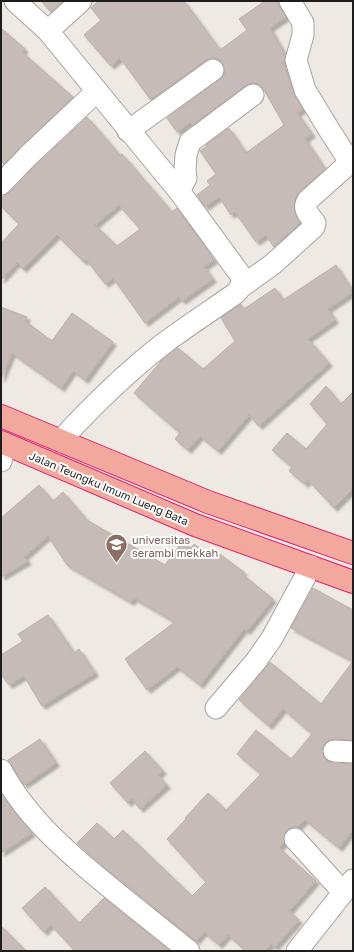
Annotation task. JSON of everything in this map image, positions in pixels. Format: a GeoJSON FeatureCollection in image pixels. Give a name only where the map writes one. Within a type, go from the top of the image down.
{"type":"FeatureCollection","features":[{"type":"Feature","properties":{"kind":"highway"},"geometry":{"type":"LineString","coordinates":[[1,416],[208,502],[353,553]]}},
{"type":"Feature","properties":{"kind":"highway","name":"Jalan Teungku Imum Lueng Bata"},"geometry":{"type":"LineString","coordinates":[[3,449],[195,525],[353,582]]}},
{"type":"Feature","properties":{"kind":"highway"},"geometry":{"type":"LineString","coordinates":[[195,525],[208,502]]}},
{"type":"Feature","properties":{"kind":"street"},"geometry":{"type":"LineString","coordinates":[[1,9],[8,1]]}},
{"type":"Feature","properties":{"kind":"street"},"geometry":{"type":"LineString","coordinates":[[15,1],[48,31],[97,90],[128,131],[179,191],[239,272],[242,277],[241,287]]}},
{"type":"Feature","properties":{"kind":"street"},"geometry":{"type":"LineString","coordinates":[[48,31],[82,1]]}},
{"type":"Feature","properties":{"kind":"street"},"geometry":{"type":"LineString","coordinates":[[61,440],[88,410],[124,376],[164,343],[236,293],[241,287],[273,264],[314,227],[315,223],[306,210],[308,200],[344,168],[348,159],[305,90],[296,60],[303,35],[303,22],[290,1]]}},
{"type":"Feature","properties":{"kind":"street"},"geometry":{"type":"LineString","coordinates":[[128,131],[213,70]]}},
{"type":"Feature","properties":{"kind":"street"},"geometry":{"type":"LineString","coordinates":[[1,184],[97,90]]}},
{"type":"Feature","properties":{"kind":"street"},"geometry":{"type":"LineString","coordinates":[[179,191],[186,178],[186,155],[190,142],[253,95]]}},
{"type":"Feature","properties":{"kind":"street"},"geometry":{"type":"LineString","coordinates":[[216,708],[256,661],[272,638],[311,566]]}},
{"type":"Feature","properties":{"kind":"street"},"geometry":{"type":"LineString","coordinates":[[1,770],[10,787],[24,806],[60,845],[114,892],[189,951]]}},
{"type":"Feature","properties":{"kind":"street"},"geometry":{"type":"LineString","coordinates":[[295,839],[348,886],[297,951]]}},
{"type":"Feature","properties":{"kind":"building"},"geometry":{"type":"Polygon","coordinates":[[[41,1],[63,1],[51,12],[41,1]]]}},
{"type":"Feature","properties":{"kind":"building"},"geometry":{"type":"Polygon","coordinates":[[[98,1],[184,1],[220,50],[247,30],[239,19],[265,1],[278,1],[286,17],[270,28],[285,54],[284,62],[282,63],[286,69],[294,94],[303,109],[297,113],[312,134],[305,139],[325,169],[297,194],[294,207],[296,216],[300,223],[274,247],[266,235],[256,242],[235,212],[231,215],[219,197],[205,207],[197,195],[210,185],[207,181],[216,174],[200,151],[207,146],[206,145],[229,128],[246,153],[284,125],[263,88],[257,84],[251,83],[246,85],[192,125],[190,122],[177,132],[167,118],[220,79],[224,75],[225,69],[223,63],[218,59],[212,58],[206,60],[150,99],[120,58],[111,66],[84,35],[101,20],[91,8],[98,1]]]}},
{"type":"Feature","properties":{"kind":"building"},"geometry":{"type":"Polygon","coordinates":[[[1,28],[25,49],[22,52],[73,97],[4,164],[1,161],[1,28]]]}},
{"type":"Feature","properties":{"kind":"building"},"geometry":{"type":"Polygon","coordinates":[[[87,117],[120,155],[122,154],[172,212],[177,208],[214,260],[204,267],[213,279],[182,301],[179,297],[145,323],[113,278],[105,284],[86,259],[84,262],[57,235],[23,269],[17,263],[1,280],[1,243],[19,224],[1,206],[1,198],[10,192],[36,165],[87,117]],[[119,205],[95,225],[117,246],[140,229],[119,205]]]}},
{"type":"Feature","properties":{"kind":"building"},"geometry":{"type":"Polygon","coordinates":[[[336,265],[353,292],[328,309],[335,320],[308,339],[329,363],[259,426],[249,415],[218,451],[200,436],[188,450],[175,439],[180,433],[134,393],[162,360],[178,348],[203,369],[235,341],[221,318],[241,304],[244,309],[275,288],[283,300],[336,265]]]}},
{"type":"Feature","properties":{"kind":"building"},"geometry":{"type":"Polygon","coordinates":[[[1,307],[27,317],[25,321],[52,341],[72,313],[113,342],[85,380],[73,371],[61,388],[12,353],[1,379],[1,307]]]}},
{"type":"Feature","properties":{"kind":"building"},"geometry":{"type":"Polygon","coordinates":[[[326,386],[341,404],[353,392],[353,489],[334,508],[308,480],[305,484],[289,471],[292,467],[272,450],[287,433],[306,449],[327,424],[310,404],[326,386]]]}},
{"type":"Feature","properties":{"kind":"building"},"geometry":{"type":"Polygon","coordinates":[[[39,485],[53,501],[63,492],[87,520],[165,565],[182,542],[191,548],[194,544],[210,556],[214,550],[244,572],[242,574],[273,599],[247,631],[244,629],[200,685],[177,667],[147,690],[125,659],[175,622],[134,598],[131,602],[67,565],[48,536],[24,557],[28,561],[1,577],[1,518],[39,485]]]}},
{"type":"Feature","properties":{"kind":"building"},"geometry":{"type":"Polygon","coordinates":[[[313,588],[353,610],[353,661],[291,628],[313,588]]]}},
{"type":"Feature","properties":{"kind":"building"},"geometry":{"type":"Polygon","coordinates":[[[48,615],[74,653],[79,649],[95,673],[42,706],[24,676],[9,685],[1,674],[1,655],[23,641],[18,634],[48,615]]]}},
{"type":"Feature","properties":{"kind":"building"},"geometry":{"type":"Polygon","coordinates":[[[353,661],[353,740],[329,740],[324,744],[322,751],[324,757],[328,761],[333,763],[353,764],[353,830],[339,848],[305,820],[298,827],[292,827],[287,830],[284,836],[284,843],[279,848],[316,881],[289,911],[299,920],[275,947],[271,944],[265,951],[246,951],[228,935],[219,945],[204,932],[196,941],[109,871],[77,843],[97,823],[114,839],[123,830],[192,896],[206,882],[167,839],[208,793],[226,810],[261,774],[237,754],[256,730],[291,759],[312,734],[283,709],[269,726],[239,700],[270,662],[321,704],[353,661]]]}},
{"type":"Feature","properties":{"kind":"building"},"geometry":{"type":"Polygon","coordinates":[[[40,739],[56,763],[24,785],[8,760],[40,739]]]}},
{"type":"Feature","properties":{"kind":"building"},"geometry":{"type":"Polygon","coordinates":[[[145,751],[163,771],[158,775],[167,785],[140,809],[132,799],[128,803],[110,783],[145,751]]]}},
{"type":"Feature","properties":{"kind":"building"},"geometry":{"type":"Polygon","coordinates":[[[1,793],[32,833],[1,853],[1,793]]]}},
{"type":"Feature","properties":{"kind":"building"},"geometry":{"type":"Polygon","coordinates":[[[45,887],[79,923],[104,898],[170,951],[75,951],[51,925],[44,932],[22,908],[45,887]]]}},
{"type":"Feature","properties":{"kind":"building"},"geometry":{"type":"Polygon","coordinates":[[[1,926],[26,951],[1,951],[1,926]]]}},
{"type":"Feature","properties":{"kind":"place","name":"universitas serambi mekkah"},"geometry":{"type":"Point","coordinates":[116,564]}}]}
